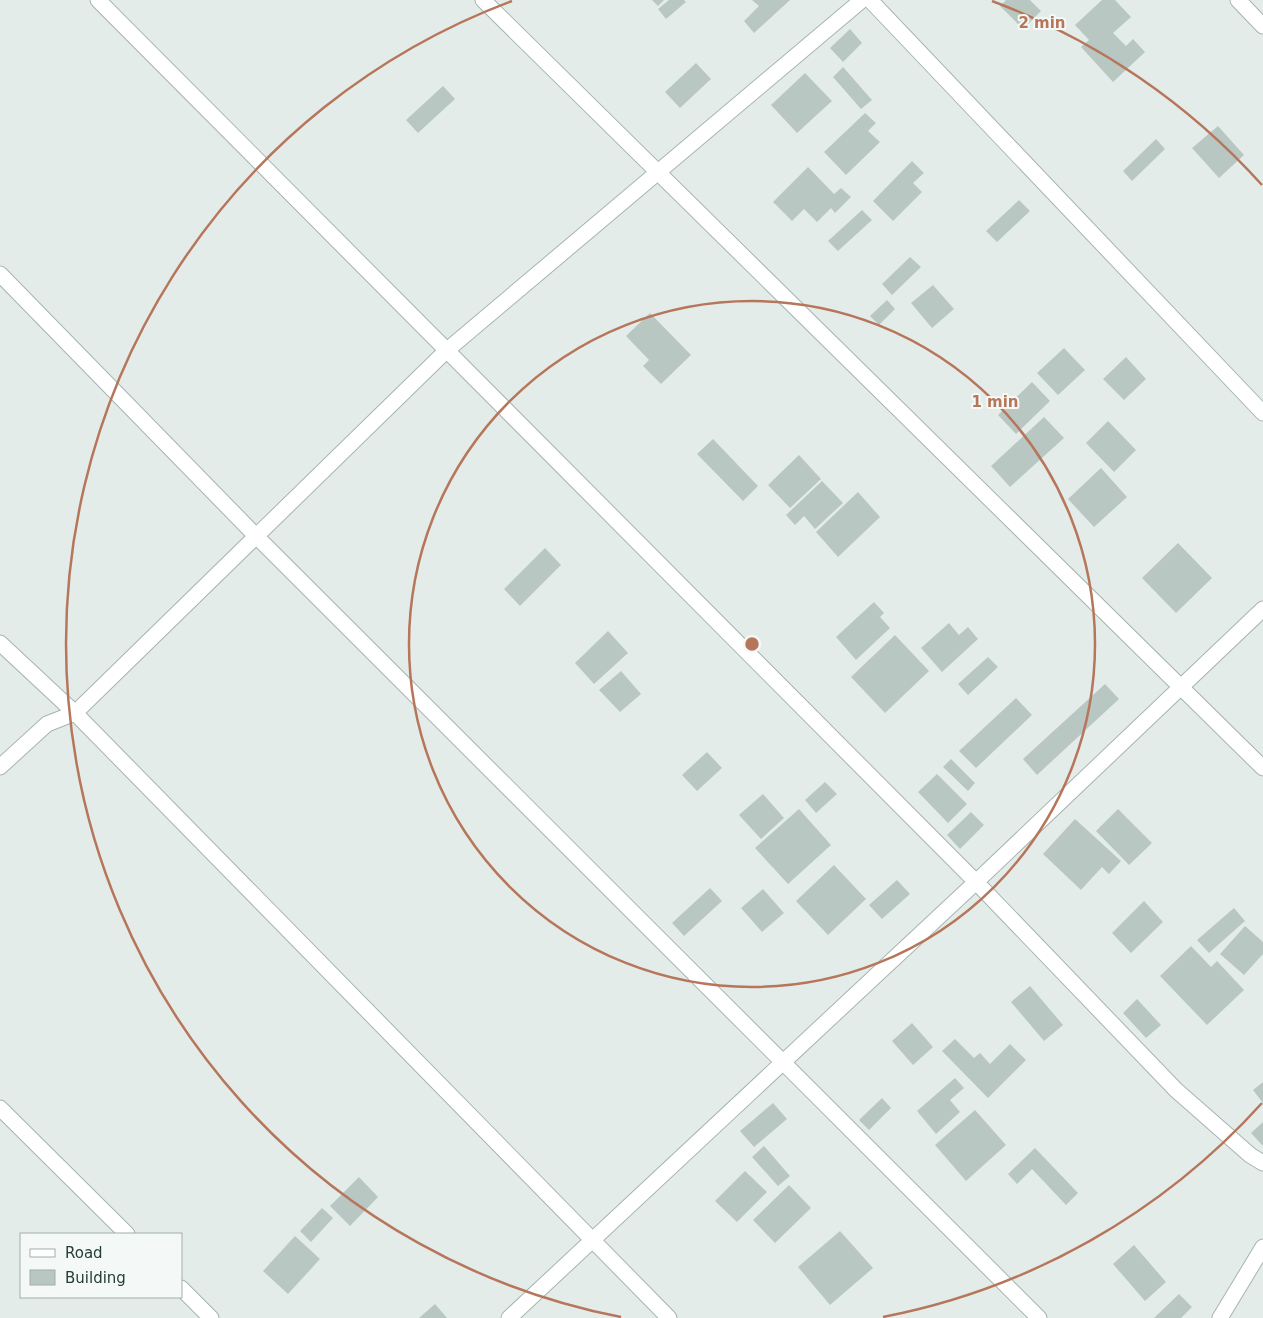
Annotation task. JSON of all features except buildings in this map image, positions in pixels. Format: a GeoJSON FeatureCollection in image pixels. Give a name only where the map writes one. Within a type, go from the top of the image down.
{"type":"FeatureCollection","features":[{"type":"Feature","properties":{"kind":"street"},"geometry":{"type":"LineString","coordinates":[[98,0],[976,882],[1176,1090],[1250,1155],[1263,1163]]}},
{"type":"Feature","properties":{"kind":"street"},"geometry":{"type":"LineString","coordinates":[[483,0],[1263,768]]}},
{"type":"Feature","properties":{"kind":"street"},"geometry":{"type":"LineString","coordinates":[[0,767],[47,724],[75,713],[446,351],[862,0]]}},
{"type":"Feature","properties":{"kind":"street"},"geometry":{"type":"LineString","coordinates":[[870,0],[1263,413]]}},
{"type":"Feature","properties":{"kind":"street"},"geometry":{"type":"LineString","coordinates":[[1238,0],[1263,26]]}},
{"type":"Feature","properties":{"kind":"street"},"geometry":{"type":"LineString","coordinates":[[0,274],[257,536],[1039,1318]]}},
{"type":"Feature","properties":{"kind":"street"},"geometry":{"type":"LineString","coordinates":[[509,1318],[976,882],[1263,609]]}},
{"type":"Feature","properties":{"kind":"street"},"geometry":{"type":"LineString","coordinates":[[0,643],[75,713],[669,1318]]}},
{"type":"Feature","properties":{"kind":"street"},"geometry":{"type":"LineString","coordinates":[[0,1108],[126,1233]]}},
{"type":"Feature","properties":{"kind":"street"},"geometry":{"type":"LineString","coordinates":[[1220,1318],[1263,1247]]}},
{"type":"Feature","properties":{"kind":"street"},"geometry":{"type":"LineString","coordinates":[[182,1289],[211,1318]]}}]}
